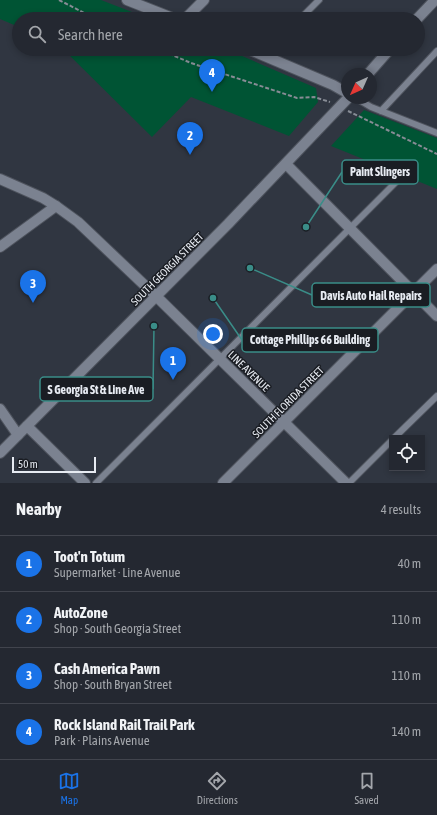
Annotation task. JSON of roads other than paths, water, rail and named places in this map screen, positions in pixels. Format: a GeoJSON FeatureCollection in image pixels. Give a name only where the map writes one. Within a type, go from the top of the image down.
{"type":"FeatureCollection","features":[{"type":"Feature","properties":{"kind":"main road"},"geometry":{"type":"LineString","coordinates":[[127,0],[157,12]]}},
{"type":"Feature","properties":{"kind":"main road"},"geometry":{"type":"LineString","coordinates":[[192,12],[204,0]]}},
{"type":"Feature","properties":{"kind":"main road"},"geometry":{"type":"LineString","coordinates":[[424,12],[435,0]]}},
{"type":"Feature","properties":{"kind":"main road"},"geometry":{"type":"LineString","coordinates":[[275,56],[341,90]]}},
{"type":"Feature","properties":{"kind":"main road"},"geometry":{"type":"LineString","coordinates":[[373,68],[384,56]]}},
{"type":"Feature","properties":{"kind":"main road","name":"SOUTH GEORGIA STREET"},"geometry":{"type":"LineString","coordinates":[[0,453],[157,297],[342,104]]}},
{"type":"Feature","properties":{"kind":"main road"},"geometry":{"type":"LineString","coordinates":[[286,164],[437,316]]}},
{"type":"Feature","properties":{"kind":"main road","name":"LINE AVENUE"},"geometry":{"type":"LineString","coordinates":[[0,179],[28,191],[56,206],[92,234],[346,483]]}},
{"type":"Feature","properties":{"kind":"main road"},"geometry":{"type":"LineString","coordinates":[[0,247],[56,206]]}},
{"type":"Feature","properties":{"kind":"main road","name":"SOUTH FLORIDA STREET"},"geometry":{"type":"LineString","coordinates":[[223,483],[437,269]]}},
{"type":"Feature","properties":{"kind":"main road"},"geometry":{"type":"LineString","coordinates":[[0,409],[18,435]]}},
{"type":"Feature","properties":{"kind":"main road"},"geometry":{"type":"LineString","coordinates":[[27,426],[85,483]]}},
{"type":"Feature","properties":{"kind":"lane"},"geometry":{"type":"LineString","coordinates":[[307,12],[319,0]]}},
{"type":"Feature","properties":{"kind":"lane"},"geometry":{"type":"LineString","coordinates":[[382,111],[437,51]]}},
{"type":"Feature","properties":{"kind":"lane"},"geometry":{"type":"LineString","coordinates":[[367,104],[437,133]]}},
{"type":"Feature","properties":{"kind":"lane"},"geometry":{"type":"LineString","coordinates":[[96,483],[397,182]]}},
{"type":"Feature","properties":{"kind":"lane"},"geometry":{"type":"LineString","coordinates":[[397,435],[437,396]]}},
{"type":"Feature","properties":{"kind":"lane"},"geometry":{"type":"LineString","coordinates":[[349,483],[389,443]]}},
{"type":"Feature","properties":{"kind":"place","name":"Rock Island Rail Trail Park"},"geometry":{"type":"Point","coordinates":[212,92]}},
{"type":"Feature","properties":{"kind":"place","name":"AutoZone"},"geometry":{"type":"Point","coordinates":[190,155]}},
{"type":"Feature","properties":{"kind":"place","name":"Paint Slingers"},"geometry":{"type":"Point","coordinates":[306,227]}},
{"type":"Feature","properties":{"kind":"place","name":"Davis Auto Hail Repairs"},"geometry":{"type":"Point","coordinates":[250,268]}},
{"type":"Feature","properties":{"kind":"place","name":"Cottage Phillips 66 Building"},"geometry":{"type":"Point","coordinates":[213,298]}},
{"type":"Feature","properties":{"kind":"place","name":"Cash America Pawn"},"geometry":{"type":"Point","coordinates":[33,303]}},
{"type":"Feature","properties":{"kind":"place","name":"S Georgia St & Line Ave"},"geometry":{"type":"Point","coordinates":[154,326]}},
{"type":"Feature","properties":{"kind":"place","name":"Toot'n Totum"},"geometry":{"type":"Point","coordinates":[173,380]}}]}
